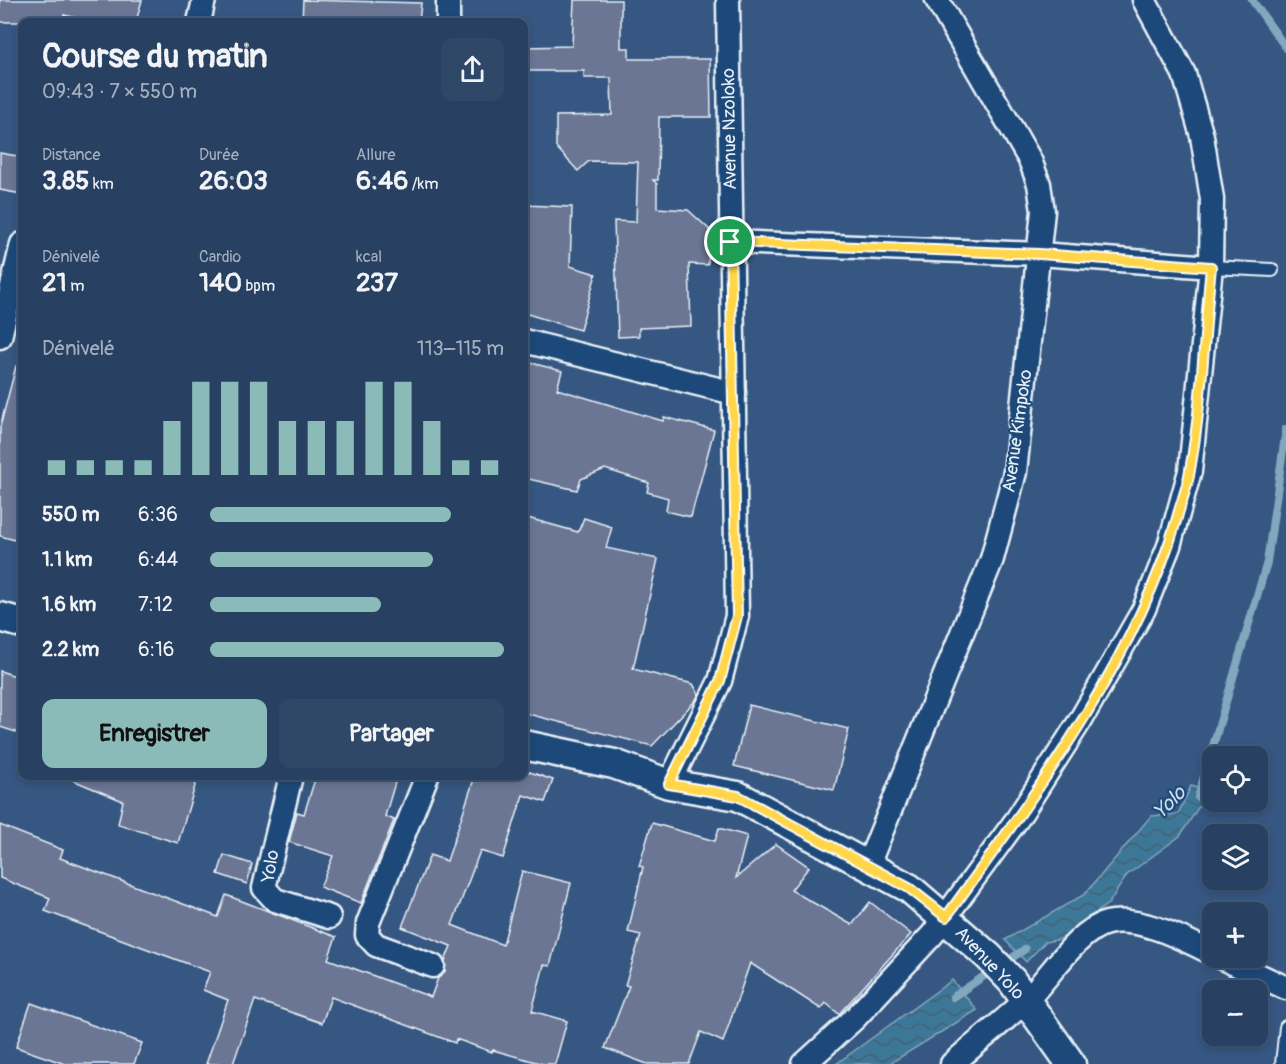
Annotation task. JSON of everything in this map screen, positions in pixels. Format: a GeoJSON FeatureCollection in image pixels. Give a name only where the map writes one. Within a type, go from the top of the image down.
{"type":"FeatureCollection","features":[{"type":"Feature","properties":{"kind":"street"},"geometry":{"type":"LineString","coordinates":[[200,18],[204,0]]}},
{"type":"Feature","properties":{"kind":"street"},"geometry":{"type":"LineString","coordinates":[[448,0],[448,18]]}},
{"type":"Feature","properties":{"kind":"street","name":"Avenue Nzoloko"},"geometry":{"type":"LineString","coordinates":[[669,784],[720,681],[737,616],[728,0]]}},
{"type":"Feature","properties":{"kind":"street","name":"Avenue Kimpoko"},"geometry":{"type":"LineString","coordinates":[[868,864],[992,559],[1015,472],[1040,254],[1043,211],[1039,184],[1030,160],[937,0]]}},
{"type":"Feature","properties":{"kind":"street"},"geometry":{"type":"LineString","coordinates":[[804,1064],[855,1018],[946,917],[1018,818],[1074,730],[1144,609],[1169,546],[1190,471],[1211,267],[1212,200],[1202,136],[1184,74],[1144,0]]}},
{"type":"Feature","properties":{"kind":"street"},"geometry":{"type":"LineString","coordinates":[[730,242],[1040,254],[1211,267]]}},
{"type":"Feature","properties":{"kind":"street"},"geometry":{"type":"LineString","coordinates":[[0,337],[18,261]]}},
{"type":"Feature","properties":{"kind":"street"},"geometry":{"type":"LineString","coordinates":[[528,341],[734,393]]}},
{"type":"Feature","properties":{"kind":"street"},"geometry":{"type":"LineString","coordinates":[[0,617],[18,622]]}},
{"type":"Feature","properties":{"kind":"street","name":"Avenue Yolo"},"geometry":{"type":"LineString","coordinates":[[528,746],[614,764],[669,784],[738,796],[909,888],[946,917],[988,956],[1019,991],[1071,1064]]}},
{"type":"Feature","properties":{"kind":"street","name":"Yolo"},"geometry":{"type":"LineString","coordinates":[[290,780],[264,888],[275,900],[328,917]]}},
{"type":"Feature","properties":{"kind":"street"},"geometry":{"type":"LineString","coordinates":[[425,780],[368,923],[367,935],[376,945],[433,966]]}},
{"type":"Feature","properties":{"kind":"street"},"geometry":{"type":"LineString","coordinates":[[952,1064],[1019,991],[1086,933],[1108,922],[1132,923],[1168,933],[1202,948]]}},
{"type":"Feature","properties":{"kind":"street"},"geometry":{"type":"LineString","coordinates":[[1243,968],[1286,988]]}},
{"type":"Feature","properties":{"kind":"lane"},"geometry":{"type":"LineString","coordinates":[[1211,267],[1272,270]]}},
{"type":"Feature","properties":{"kind":"lane"},"geometry":{"type":"LineString","coordinates":[[1282,1064],[1286,1027]]}},
{"type":"Feature","properties":{"kind":"water"},"geometry":{"type":"Polygon","coordinates":[[[1191,786],[1202,789],[1202,802],[1180,836],[1127,875],[1109,903],[1061,939],[1045,942],[1026,962],[1005,940],[1085,894],[1151,816],[1178,814],[1191,786]]]}},
{"type":"Feature","properties":{"kind":"water"},"geometry":{"type":"Polygon","coordinates":[[[952,980],[977,1010],[889,1064],[836,1064],[952,980]]]}},
{"type":"Feature","properties":{"kind":"building"},"geometry":{"type":"Polygon","coordinates":[[[0,0],[142,0],[137,18],[77,18],[64,15],[63,18],[18,18],[18,22],[0,22],[0,0]]]}},
{"type":"Feature","properties":{"kind":"building"},"geometry":{"type":"Polygon","coordinates":[[[303,0],[421,3],[419,18],[302,18],[303,0]]]}},
{"type":"Feature","properties":{"kind":"building"},"geometry":{"type":"Polygon","coordinates":[[[574,0],[621,0],[621,48],[629,48],[629,59],[710,59],[711,117],[659,117],[658,180],[653,180],[657,184],[657,208],[688,210],[709,229],[708,265],[689,264],[691,326],[639,328],[639,336],[618,337],[614,221],[636,222],[638,162],[589,161],[578,171],[556,147],[556,116],[612,115],[611,78],[584,78],[584,71],[528,71],[528,47],[572,46],[574,0]]]}},
{"type":"Feature","properties":{"kind":"building"},"geometry":{"type":"Polygon","coordinates":[[[0,153],[18,156],[18,193],[0,190],[0,153]]]}},
{"type":"Feature","properties":{"kind":"building"},"geometry":{"type":"Polygon","coordinates":[[[528,205],[572,207],[570,266],[596,274],[580,330],[528,314],[528,205]]]}},
{"type":"Feature","properties":{"kind":"building"},"geometry":{"type":"Polygon","coordinates":[[[528,362],[562,371],[557,389],[663,421],[664,417],[714,430],[691,517],[666,511],[668,498],[647,492],[649,483],[605,469],[581,479],[577,490],[528,479],[528,362]]]}},
{"type":"Feature","properties":{"kind":"building"},"geometry":{"type":"Polygon","coordinates":[[[16,366],[18,366],[18,541],[0,536],[0,427],[16,366]]]}},
{"type":"Feature","properties":{"kind":"building"},"geometry":{"type":"Polygon","coordinates":[[[528,518],[578,532],[584,518],[612,527],[606,548],[658,559],[633,669],[693,684],[699,694],[652,746],[528,714],[528,518]]]}},
{"type":"Feature","properties":{"kind":"building"},"geometry":{"type":"Polygon","coordinates":[[[0,671],[18,677],[18,733],[0,727],[0,671]]]}},
{"type":"Feature","properties":{"kind":"building"},"geometry":{"type":"Polygon","coordinates":[[[749,705],[849,729],[834,790],[734,766],[749,705]]]}},
{"type":"Feature","properties":{"kind":"building"},"geometry":{"type":"Polygon","coordinates":[[[528,771],[553,780],[545,802],[523,795],[503,858],[480,851],[452,925],[503,945],[522,871],[571,883],[550,966],[544,965],[532,1011],[567,1021],[555,1064],[543,1064],[493,1050],[492,1052],[456,1039],[455,1043],[331,997],[322,1023],[255,1000],[233,1064],[206,1064],[228,1000],[203,990],[210,972],[45,911],[50,898],[0,878],[0,825],[63,850],[60,858],[218,917],[226,895],[336,937],[328,959],[431,997],[438,978],[445,971],[445,961],[451,946],[402,927],[430,855],[447,861],[474,780],[528,780],[528,771]]]}},
{"type":"Feature","properties":{"kind":"building"},"geometry":{"type":"Polygon","coordinates":[[[73,780],[197,780],[178,843],[118,824],[123,801],[73,780]]]}},
{"type":"Feature","properties":{"kind":"building"},"geometry":{"type":"Polygon","coordinates":[[[315,780],[396,780],[385,816],[394,820],[361,903],[320,887],[333,856],[289,842],[297,812],[304,814],[315,780]]]}},
{"type":"Feature","properties":{"kind":"building"},"geometry":{"type":"Polygon","coordinates":[[[652,823],[715,841],[719,828],[747,836],[736,878],[776,844],[809,867],[791,890],[852,925],[870,902],[911,934],[839,1014],[826,1003],[821,1009],[750,963],[723,1042],[701,1032],[689,1064],[647,1064],[605,1048],[629,986],[625,985],[641,935],[628,932],[643,867],[639,866],[652,823]]]}},
{"type":"Feature","properties":{"kind":"building"},"geometry":{"type":"Polygon","coordinates":[[[224,855],[252,864],[247,884],[218,874],[224,855]]]}},
{"type":"Feature","properties":{"kind":"building"},"geometry":{"type":"Polygon","coordinates":[[[31,1003],[142,1043],[134,1064],[65,1064],[16,1047],[31,1003]]]}},
{"type":"Feature","properties":{"kind":"waterway","name":"Yolo"},"geometry":{"type":"LineString","coordinates":[[1252,0],[1286,48]]}},
{"type":"Feature","properties":{"kind":"waterway","name":"Yolo"},"geometry":{"type":"LineString","coordinates":[[1198,797],[1267,562],[1286,429]]}},
{"type":"Feature","properties":{"kind":"waterway","name":"Yolo"},"geometry":{"type":"LineString","coordinates":[[1003,964],[1025,949]]}},
{"type":"Feature","properties":{"kind":"waterway","name":"Yolo"},"geometry":{"type":"LineString","coordinates":[[953,997],[993,970]]}},
{"type":"Feature","properties":{"kind":"route"},"geometry":{"type":"LineString","coordinates":[[730,242],[1040,254],[1211,267],[1190,471],[1169,546],[1144,609],[1080,721],[1018,818],[946,917],[909,888],[868,864],[738,796],[669,784],[720,681],[737,616],[730,242]]}}]}
